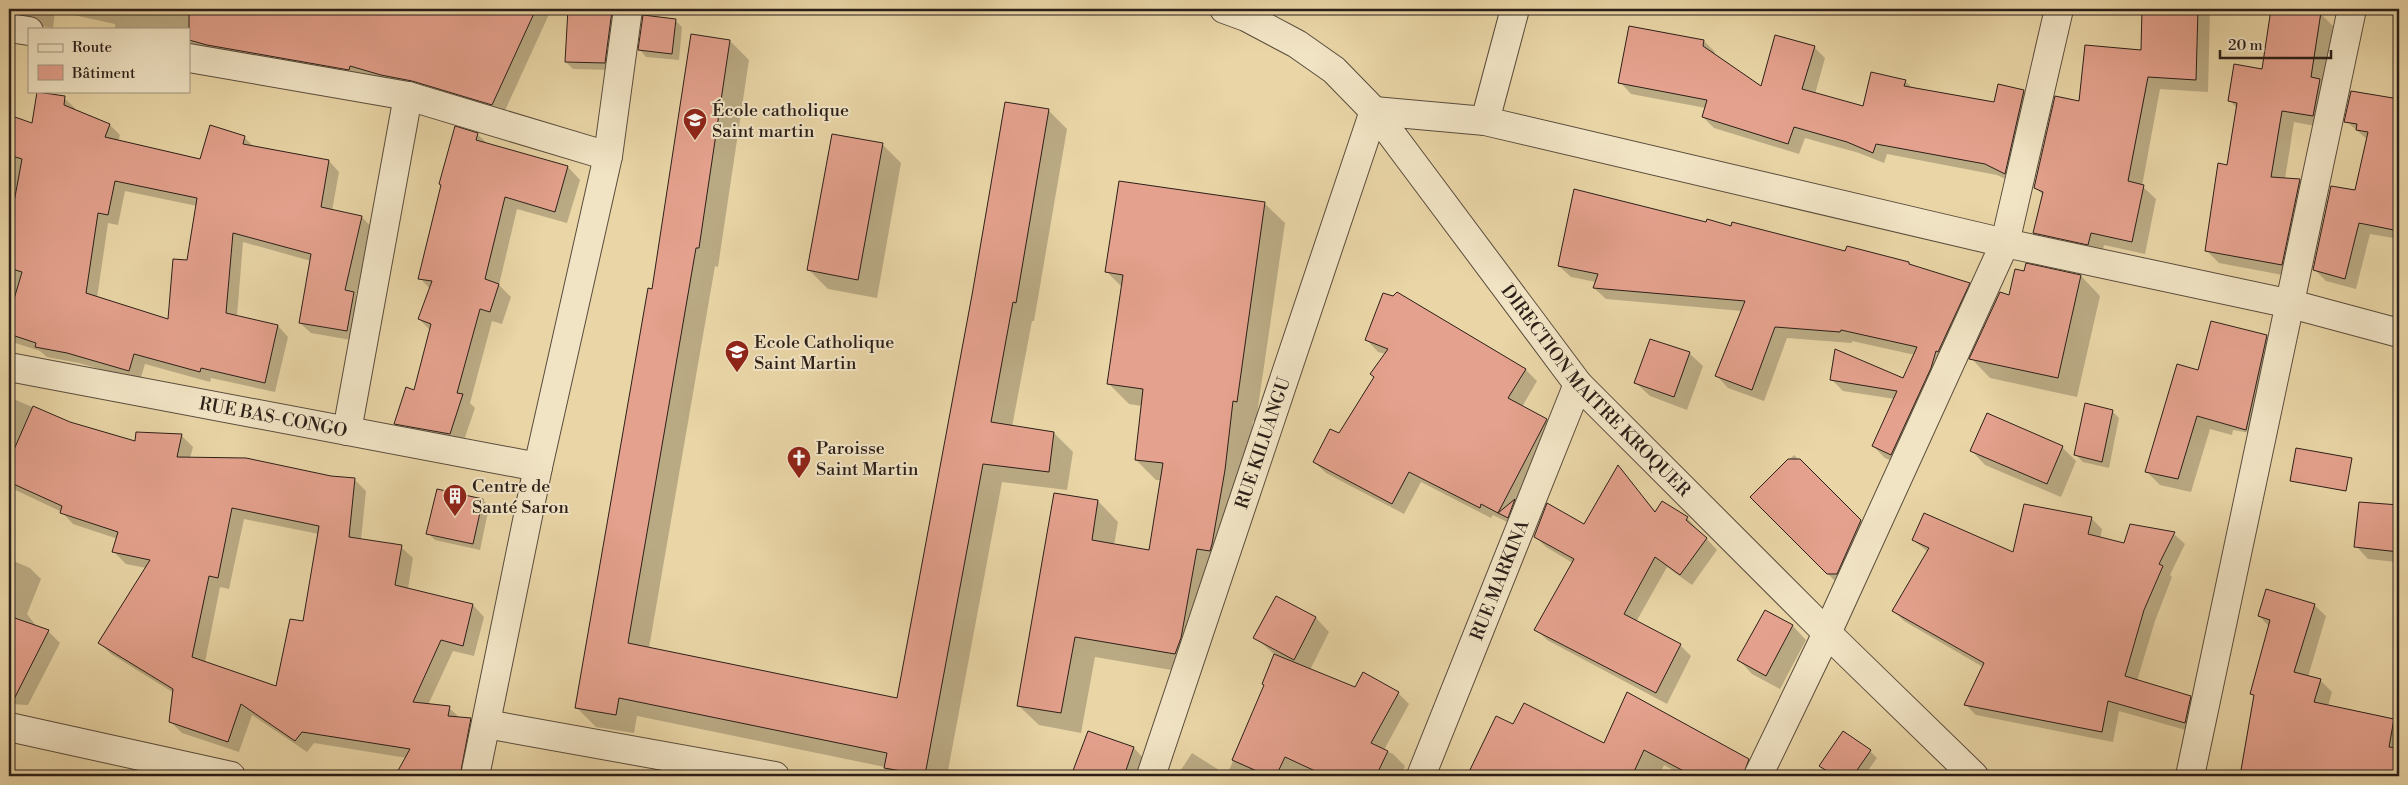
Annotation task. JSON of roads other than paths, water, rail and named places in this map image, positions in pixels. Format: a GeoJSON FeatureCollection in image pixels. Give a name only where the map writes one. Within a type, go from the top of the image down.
{"type":"FeatureCollection","features":[{"type":"Feature","properties":{"kind":"street"},"geometry":{"type":"LineString","coordinates":[[475,776],[538,467],[608,156],[628,9]]}},
{"type":"Feature","properties":{"kind":"street","name":"DIRECTION MAITRE KROQUER"},"geometry":{"type":"LineString","coordinates":[[1224,9],[1246,17],[1297,44],[1334,70],[1374,111],[1578,384],[1826,633],[1974,776]]}},
{"type":"Feature","properties":{"kind":"street"},"geometry":{"type":"LineString","coordinates":[[1485,121],[1515,9]]}},
{"type":"Feature","properties":{"kind":"street"},"geometry":{"type":"LineString","coordinates":[[1758,776],[2005,244],[2059,9]]}},
{"type":"Feature","properties":{"kind":"street"},"geometry":{"type":"LineString","coordinates":[[2190,776],[2352,9]]}},
{"type":"Feature","properties":{"kind":"street"},"geometry":{"type":"LineString","coordinates":[[9,28],[28,31]]}},
{"type":"Feature","properties":{"kind":"street"},"geometry":{"type":"LineString","coordinates":[[190,58],[408,96],[608,156]]}},
{"type":"Feature","properties":{"kind":"street"},"geometry":{"type":"LineString","coordinates":[[347,431],[408,96]]}},
{"type":"Feature","properties":{"kind":"street"},"geometry":{"type":"LineString","coordinates":[[1374,111],[1485,121],[2005,244],[2291,304],[2399,333]]}},
{"type":"Feature","properties":{"kind":"street","name":"RUE KILUANGU"},"geometry":{"type":"LineString","coordinates":[[1151,776],[1374,111]]}},
{"type":"Feature","properties":{"kind":"street","name":"RUE BAS-CONGO"},"geometry":{"type":"LineString","coordinates":[[9,367],[538,467]]}},
{"type":"Feature","properties":{"kind":"street","name":"RUE MARKINA"},"geometry":{"type":"LineString","coordinates":[[1421,776],[1578,384]]}},
{"type":"Feature","properties":{"kind":"street"},"geometry":{"type":"LineString","coordinates":[[486,724],[775,776]]}},
{"type":"Feature","properties":{"kind":"street"},"geometry":{"type":"LineString","coordinates":[[9,727],[231,776]]}},
{"type":"Feature","properties":{"kind":"place","name":"École catholique Saint martin"},"geometry":{"type":"Point","coordinates":[695,141]}},
{"type":"Feature","properties":{"kind":"place","name":"Ecole Catholique Saint Martin"},"geometry":{"type":"Point","coordinates":[737,373]}},
{"type":"Feature","properties":{"kind":"place","name":"Paroisse Saint Martin"},"geometry":{"type":"Point","coordinates":[799,479]}},
{"type":"Feature","properties":{"kind":"place","name":"Centre de Santé Saron"},"geometry":{"type":"Point","coordinates":[455,517]}}]}
